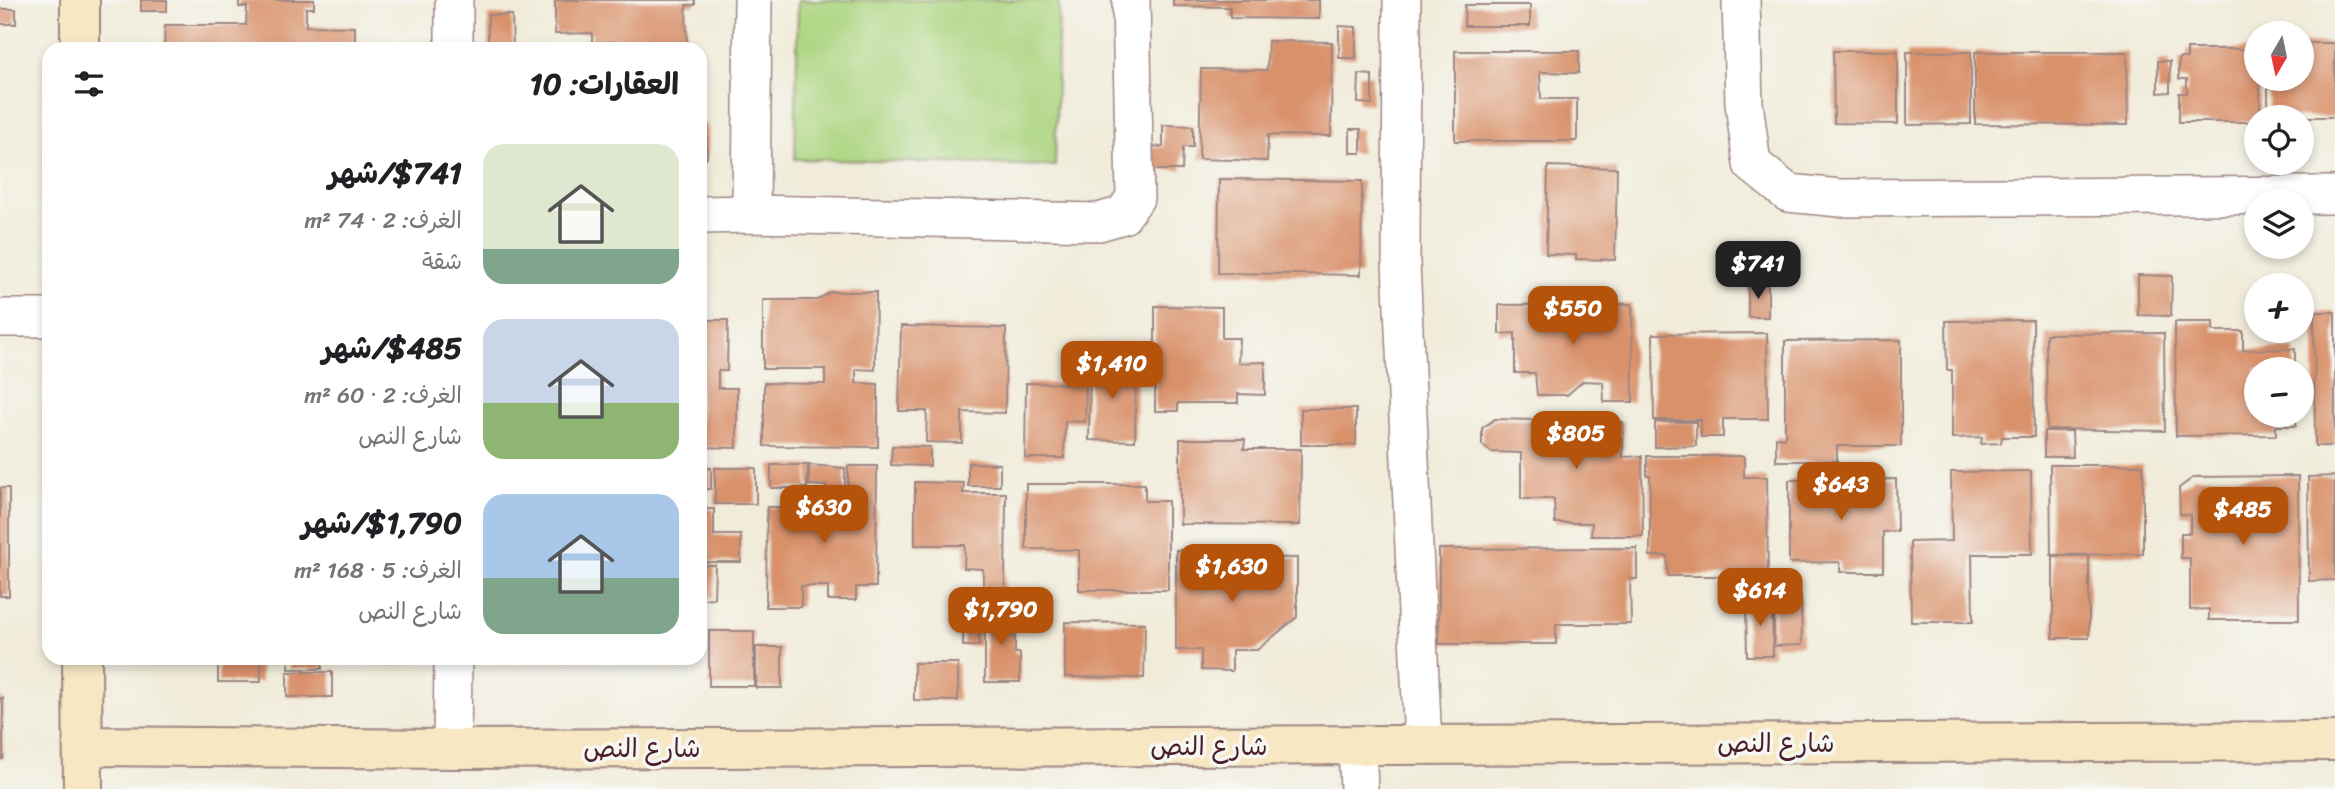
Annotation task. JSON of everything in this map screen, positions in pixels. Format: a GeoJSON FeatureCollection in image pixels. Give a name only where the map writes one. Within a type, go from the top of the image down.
{"type":"FeatureCollection","features":[{"type":"Feature","properties":{"kind":"street"},"geometry":{"type":"LineString","coordinates":[[80,0],[80,42]]}},
{"type":"Feature","properties":{"kind":"street"},"geometry":{"type":"LineString","coordinates":[[454,0],[454,42]]}},
{"type":"Feature","properties":{"kind":"street"},"geometry":{"type":"LineString","coordinates":[[751,214],[752,0]]}},
{"type":"Feature","properties":{"kind":"street"},"geometry":{"type":"LineString","coordinates":[[707,215],[1099,222],[1123,215],[1135,198],[1131,0]]}},
{"type":"Feature","properties":{"kind":"street"},"geometry":{"type":"LineString","coordinates":[[1402,0],[1401,262],[1423,745]]}},
{"type":"Feature","properties":{"kind":"street"},"geometry":{"type":"LineString","coordinates":[[1741,0],[1744,103],[1752,164],[1788,193],[1840,198],[2335,195]]}},
{"type":"Feature","properties":{"kind":"street"},"geometry":{"type":"LineString","coordinates":[[0,318],[42,317]]}},
{"type":"Feature","properties":{"kind":"street"},"geometry":{"type":"LineString","coordinates":[[82,665],[83,789]]}},
{"type":"Feature","properties":{"kind":"street"},"geometry":{"type":"LineString","coordinates":[[452,749],[453,665]]}},
{"type":"Feature","properties":{"kind":"street","name":"شارع النص"},"geometry":{"type":"LineString","coordinates":[[83,746],[452,749],[2335,741]]}},
{"type":"Feature","properties":{"kind":"street"},"geometry":{"type":"LineString","coordinates":[[1357,746],[1359,789]]}},
{"type":"Feature","properties":{"kind":"green space"},"geometry":{"type":"Polygon","coordinates":[[[798,0],[1059,0],[1055,166],[795,159],[798,0]]]}},
{"type":"Feature","properties":{"kind":"building"},"geometry":{"type":"Polygon","coordinates":[[[141,0],[167,0],[167,11],[141,11],[141,0]]]}},
{"type":"Feature","properties":{"kind":"building"},"geometry":{"type":"Polygon","coordinates":[[[239,0],[314,0],[314,8],[306,8],[306,26],[355,27],[355,42],[164,42],[165,25],[246,25],[247,7],[239,7],[239,0]]]}},
{"type":"Feature","properties":{"kind":"building"},"geometry":{"type":"Polygon","coordinates":[[[555,0],[695,0],[695,5],[686,5],[687,42],[592,42],[592,33],[555,34],[555,0]]]}},
{"type":"Feature","properties":{"kind":"building"},"geometry":{"type":"Polygon","coordinates":[[[1173,0],[1319,0],[1319,19],[1230,18],[1230,7],[1173,6],[1173,0]]]}},
{"type":"Feature","properties":{"kind":"building"},"geometry":{"type":"Polygon","coordinates":[[[1465,5],[1530,5],[1530,26],[1464,26],[1465,5]]]}},
{"type":"Feature","properties":{"kind":"building"},"geometry":{"type":"Polygon","coordinates":[[[0,9],[16,9],[16,24],[0,24],[0,9]]]}},
{"type":"Feature","properties":{"kind":"building"},"geometry":{"type":"Polygon","coordinates":[[[488,15],[512,15],[513,42],[488,42],[488,15]]]}},
{"type":"Feature","properties":{"kind":"building"},"geometry":{"type":"Polygon","coordinates":[[[1339,26],[1356,27],[1356,58],[1339,58],[1339,26]]]}},
{"type":"Feature","properties":{"kind":"building"},"geometry":{"type":"Polygon","coordinates":[[[1268,41],[1332,42],[1331,136],[1268,135],[1267,161],[1199,159],[1201,69],[1267,70],[1268,41]]]}},
{"type":"Feature","properties":{"kind":"building"},"geometry":{"type":"Polygon","coordinates":[[[2314,43],[2335,43],[2335,117],[2314,117],[2314,105],[2268,105],[2268,91],[2314,91],[2314,43]]]}},
{"type":"Feature","properties":{"kind":"building"},"geometry":{"type":"Polygon","coordinates":[[[2187,49],[2244,49],[2244,91],[2260,91],[2260,105],[2244,105],[2244,122],[2179,122],[2179,93],[2187,93],[2187,79],[2179,79],[2179,58],[2187,58],[2187,49]]]}},
{"type":"Feature","properties":{"kind":"building"},"geometry":{"type":"Polygon","coordinates":[[[1455,51],[1579,51],[1579,73],[1540,72],[1541,99],[1577,99],[1577,141],[1455,141],[1455,51]]]}},
{"type":"Feature","properties":{"kind":"building"},"geometry":{"type":"Polygon","coordinates":[[[1833,51],[1898,51],[1898,124],[1834,123],[1833,51]]]}},
{"type":"Feature","properties":{"kind":"building"},"geometry":{"type":"Polygon","coordinates":[[[1907,52],[1971,52],[1971,124],[1907,125],[1907,52]]]}},
{"type":"Feature","properties":{"kind":"building"},"geometry":{"type":"Polygon","coordinates":[[[1975,52],[2127,52],[2128,125],[1975,124],[1975,52]]]}},
{"type":"Feature","properties":{"kind":"building"},"geometry":{"type":"Polygon","coordinates":[[[2158,61],[2170,61],[2170,92],[2158,93],[2158,61]]]}},
{"type":"Feature","properties":{"kind":"building"},"geometry":{"type":"Polygon","coordinates":[[[1359,74],[1372,75],[1372,104],[1358,103],[1359,74]]]}},
{"type":"Feature","properties":{"kind":"building"},"geometry":{"type":"Polygon","coordinates":[[[1163,125],[1193,126],[1193,147],[1183,147],[1182,170],[1148,170],[1148,146],[1163,147],[1163,125]]]}},
{"type":"Feature","properties":{"kind":"building"},"geometry":{"type":"Polygon","coordinates":[[[1350,129],[1361,129],[1361,153],[1350,153],[1350,129]]]}},
{"type":"Feature","properties":{"kind":"building"},"geometry":{"type":"Polygon","coordinates":[[[1548,166],[1617,168],[1615,260],[1576,259],[1576,255],[1546,254],[1548,166]]]}},
{"type":"Feature","properties":{"kind":"building"},"geometry":{"type":"Polygon","coordinates":[[[1219,179],[1362,181],[1361,275],[1218,273],[1219,179]]]}},
{"type":"Feature","properties":{"kind":"building"},"geometry":{"type":"Polygon","coordinates":[[[2138,275],[2172,276],[2171,316],[2138,315],[2138,275]]]}},
{"type":"Feature","properties":{"kind":"building"},"geometry":{"type":"Polygon","coordinates":[[[1768,285],[1768,317],[1748,317],[1748,286],[1768,285]]]}},
{"type":"Feature","properties":{"kind":"building"},"geometry":{"type":"Polygon","coordinates":[[[830,292],[876,292],[875,370],[856,369],[856,383],[878,384],[878,447],[764,446],[764,383],[825,384],[825,369],[763,369],[763,300],[817,300],[830,292]]]}},
{"type":"Feature","properties":{"kind":"building"},"geometry":{"type":"Polygon","coordinates":[[[1632,304],[1633,402],[1604,402],[1603,382],[1583,381],[1567,395],[1537,395],[1535,373],[1515,373],[1515,333],[1499,334],[1499,305],[1632,304]]]}},
{"type":"Feature","properties":{"kind":"building"},"geometry":{"type":"Polygon","coordinates":[[[1155,306],[1222,307],[1222,338],[1239,338],[1238,363],[1265,362],[1265,395],[1238,394],[1238,403],[1178,403],[1178,411],[1155,411],[1155,306]]]}},
{"type":"Feature","properties":{"kind":"building"},"geometry":{"type":"Polygon","coordinates":[[[2314,312],[2335,312],[2335,446],[2315,446],[2314,312]]]}},
{"type":"Feature","properties":{"kind":"building"},"geometry":{"type":"Polygon","coordinates":[[[707,320],[728,320],[727,371],[718,371],[718,388],[737,388],[737,448],[707,447],[707,320]]]}},
{"type":"Feature","properties":{"kind":"building"},"geometry":{"type":"Polygon","coordinates":[[[2033,320],[2034,437],[2002,437],[2001,443],[1981,444],[1982,437],[1952,438],[1952,370],[1947,370],[1946,321],[2033,320]]]}},
{"type":"Feature","properties":{"kind":"building"},"geometry":{"type":"Polygon","coordinates":[[[2175,322],[2213,322],[2213,331],[2243,331],[2243,350],[2295,349],[2295,357],[2244,357],[2244,427],[2276,427],[2276,435],[2176,436],[2175,322]]]}},
{"type":"Feature","properties":{"kind":"building"},"geometry":{"type":"Polygon","coordinates":[[[901,326],[1006,328],[1005,413],[962,412],[962,443],[926,442],[927,411],[899,411],[901,326]]]}},
{"type":"Feature","properties":{"kind":"building"},"geometry":{"type":"Polygon","coordinates":[[[1767,333],[1768,419],[1723,419],[1723,437],[1701,437],[1701,420],[1654,420],[1653,334],[1767,333]]]}},
{"type":"Feature","properties":{"kind":"building"},"geometry":{"type":"Polygon","coordinates":[[[2164,333],[2165,431],[2047,429],[2046,334],[2164,333]]]}},
{"type":"Feature","properties":{"kind":"building"},"geometry":{"type":"Polygon","coordinates":[[[1901,340],[1901,446],[1837,446],[1837,461],[1776,461],[1776,437],[1785,438],[1785,341],[1901,340]]]}},
{"type":"Feature","properties":{"kind":"building"},"geometry":{"type":"Polygon","coordinates":[[[1090,356],[1110,356],[1136,376],[1135,441],[1089,440],[1090,356]]]}},
{"type":"Feature","properties":{"kind":"building"},"geometry":{"type":"Polygon","coordinates":[[[1026,383],[1086,384],[1085,422],[1065,421],[1064,458],[1025,458],[1026,383]]]}},
{"type":"Feature","properties":{"kind":"building"},"geometry":{"type":"Polygon","coordinates":[[[1301,409],[1356,409],[1356,445],[1301,445],[1301,409]]]}},
{"type":"Feature","properties":{"kind":"building"},"geometry":{"type":"Polygon","coordinates":[[[1495,419],[1623,422],[1623,457],[1642,456],[1643,536],[1591,536],[1592,523],[1555,523],[1554,499],[1521,499],[1521,453],[1491,452],[1482,445],[1482,428],[1495,419]]]}},
{"type":"Feature","properties":{"kind":"building"},"geometry":{"type":"Polygon","coordinates":[[[1655,422],[1696,422],[1696,446],[1655,447],[1655,422]]]}},
{"type":"Feature","properties":{"kind":"building"},"geometry":{"type":"Polygon","coordinates":[[[2044,431],[2072,431],[2073,457],[2044,457],[2044,431]]]}},
{"type":"Feature","properties":{"kind":"building"},"geometry":{"type":"Polygon","coordinates":[[[1180,439],[1245,439],[1244,449],[1301,449],[1300,525],[1180,524],[1180,439]]]}},
{"type":"Feature","properties":{"kind":"building"},"geometry":{"type":"Polygon","coordinates":[[[892,446],[930,447],[930,466],[891,465],[892,446]]]}},
{"type":"Feature","properties":{"kind":"building"},"geometry":{"type":"Polygon","coordinates":[[[1647,456],[1744,456],[1744,477],[1767,477],[1768,576],[1668,576],[1667,556],[1650,556],[1650,476],[1647,476],[1647,456]]]}},
{"type":"Feature","properties":{"kind":"building"},"geometry":{"type":"Polygon","coordinates":[[[968,463],[1000,464],[1000,486],[968,486],[968,463]]]}},
{"type":"Feature","properties":{"kind":"building"},"geometry":{"type":"Polygon","coordinates":[[[771,465],[808,465],[807,488],[771,488],[771,465]]]}},
{"type":"Feature","properties":{"kind":"building"},"geometry":{"type":"Polygon","coordinates":[[[809,465],[845,468],[845,499],[826,499],[826,486],[809,485],[809,465]]]}},
{"type":"Feature","properties":{"kind":"building"},"geometry":{"type":"Polygon","coordinates":[[[2050,465],[2143,465],[2143,554],[2051,555],[2050,465]]]}},
{"type":"Feature","properties":{"kind":"building"},"geometry":{"type":"Polygon","coordinates":[[[848,466],[877,466],[876,587],[856,587],[856,600],[828,600],[828,586],[801,586],[801,607],[766,607],[767,507],[848,507],[848,466]]]}},
{"type":"Feature","properties":{"kind":"building"},"geometry":{"type":"Polygon","coordinates":[[[707,468],[711,468],[711,489],[707,489],[707,468]]]}},
{"type":"Feature","properties":{"kind":"building"},"geometry":{"type":"Polygon","coordinates":[[[715,468],[756,468],[756,504],[715,504],[715,468]]]}},
{"type":"Feature","properties":{"kind":"building"},"geometry":{"type":"Polygon","coordinates":[[[2031,471],[2032,554],[1972,554],[1973,622],[1911,622],[1910,542],[1952,541],[1951,472],[2031,471]]]}},
{"type":"Feature","properties":{"kind":"building"},"geometry":{"type":"Polygon","coordinates":[[[2298,476],[2299,620],[2209,620],[2209,609],[2190,610],[2190,558],[2181,558],[2181,533],[2190,533],[2190,515],[2180,514],[2179,488],[2194,477],[2298,476]]]}},
{"type":"Feature","properties":{"kind":"building"},"geometry":{"type":"Polygon","coordinates":[[[2335,476],[2335,580],[2309,581],[2308,477],[2335,476]]]}},
{"type":"Feature","properties":{"kind":"building"},"geometry":{"type":"Polygon","coordinates":[[[1896,479],[1897,531],[1883,532],[1883,572],[1840,572],[1840,562],[1789,563],[1789,480],[1896,479]]]}},
{"type":"Feature","properties":{"kind":"building"},"geometry":{"type":"Polygon","coordinates":[[[915,482],[964,483],[963,493],[1006,493],[1005,588],[983,588],[983,569],[964,568],[965,545],[915,545],[915,482]]]}},
{"type":"Feature","properties":{"kind":"building"},"geometry":{"type":"Polygon","coordinates":[[[1026,484],[1145,484],[1145,501],[1168,501],[1168,590],[1079,590],[1079,550],[1026,549],[1026,484]]]}},
{"type":"Feature","properties":{"kind":"building"},"geometry":{"type":"Polygon","coordinates":[[[0,488],[9,488],[9,596],[0,596],[0,488]]]}},
{"type":"Feature","properties":{"kind":"building"},"geometry":{"type":"Polygon","coordinates":[[[707,509],[714,509],[714,535],[741,535],[741,562],[707,562],[707,509]]]}},
{"type":"Feature","properties":{"kind":"building"},"geometry":{"type":"Polygon","coordinates":[[[1637,548],[1637,579],[1630,579],[1631,624],[1556,624],[1556,644],[1439,644],[1439,549],[1637,548]]]}},
{"type":"Feature","properties":{"kind":"building"},"geometry":{"type":"Polygon","coordinates":[[[1211,549],[1211,557],[1297,558],[1297,617],[1257,650],[1232,650],[1232,671],[1201,670],[1201,650],[1176,650],[1176,550],[1211,549]]]}},
{"type":"Feature","properties":{"kind":"building"},"geometry":{"type":"Polygon","coordinates":[[[2053,556],[2089,556],[2089,638],[2053,638],[2053,556]]]}},
{"type":"Feature","properties":{"kind":"building"},"geometry":{"type":"Polygon","coordinates":[[[707,565],[715,565],[714,598],[707,598],[707,565]]]}},
{"type":"Feature","properties":{"kind":"building"},"geometry":{"type":"Polygon","coordinates":[[[1801,596],[1802,645],[1774,646],[1774,597],[1801,596]]]}},
{"type":"Feature","properties":{"kind":"building"},"geometry":{"type":"Polygon","coordinates":[[[1746,600],[1772,600],[1773,656],[1747,656],[1746,600]]]}},
{"type":"Feature","properties":{"kind":"building"},"geometry":{"type":"Polygon","coordinates":[[[964,606],[979,606],[979,646],[963,646],[964,606]]]}},
{"type":"Feature","properties":{"kind":"building"},"geometry":{"type":"Polygon","coordinates":[[[985,610],[1015,610],[1015,653],[1020,653],[1020,682],[985,682],[985,610]]]}},
{"type":"Feature","properties":{"kind":"building"},"geometry":{"type":"Polygon","coordinates":[[[1065,622],[1145,623],[1144,678],[1065,677],[1065,622]]]}},
{"type":"Feature","properties":{"kind":"building"},"geometry":{"type":"Polygon","coordinates":[[[709,631],[754,631],[754,686],[709,686],[709,631]]]}},
{"type":"Feature","properties":{"kind":"building"},"geometry":{"type":"Polygon","coordinates":[[[756,647],[782,647],[782,688],[756,688],[756,647]]]}},
{"type":"Feature","properties":{"kind":"building"},"geometry":{"type":"Polygon","coordinates":[[[914,663],[958,663],[958,701],[914,700],[914,663]]]}},
{"type":"Feature","properties":{"kind":"building"},"geometry":{"type":"Polygon","coordinates":[[[218,665],[261,665],[261,682],[218,682],[218,665]]]}},
{"type":"Feature","properties":{"kind":"building"},"geometry":{"type":"Polygon","coordinates":[[[289,665],[322,665],[322,669],[289,669],[289,665]]]}},
{"type":"Feature","properties":{"kind":"building"},"geometry":{"type":"Polygon","coordinates":[[[287,672],[332,672],[332,697],[287,697],[287,672]]]}},
{"type":"Feature","properties":{"kind":"building"},"geometry":{"type":"Polygon","coordinates":[[[0,698],[3,698],[3,759],[0,759],[0,698]]]}}]}
